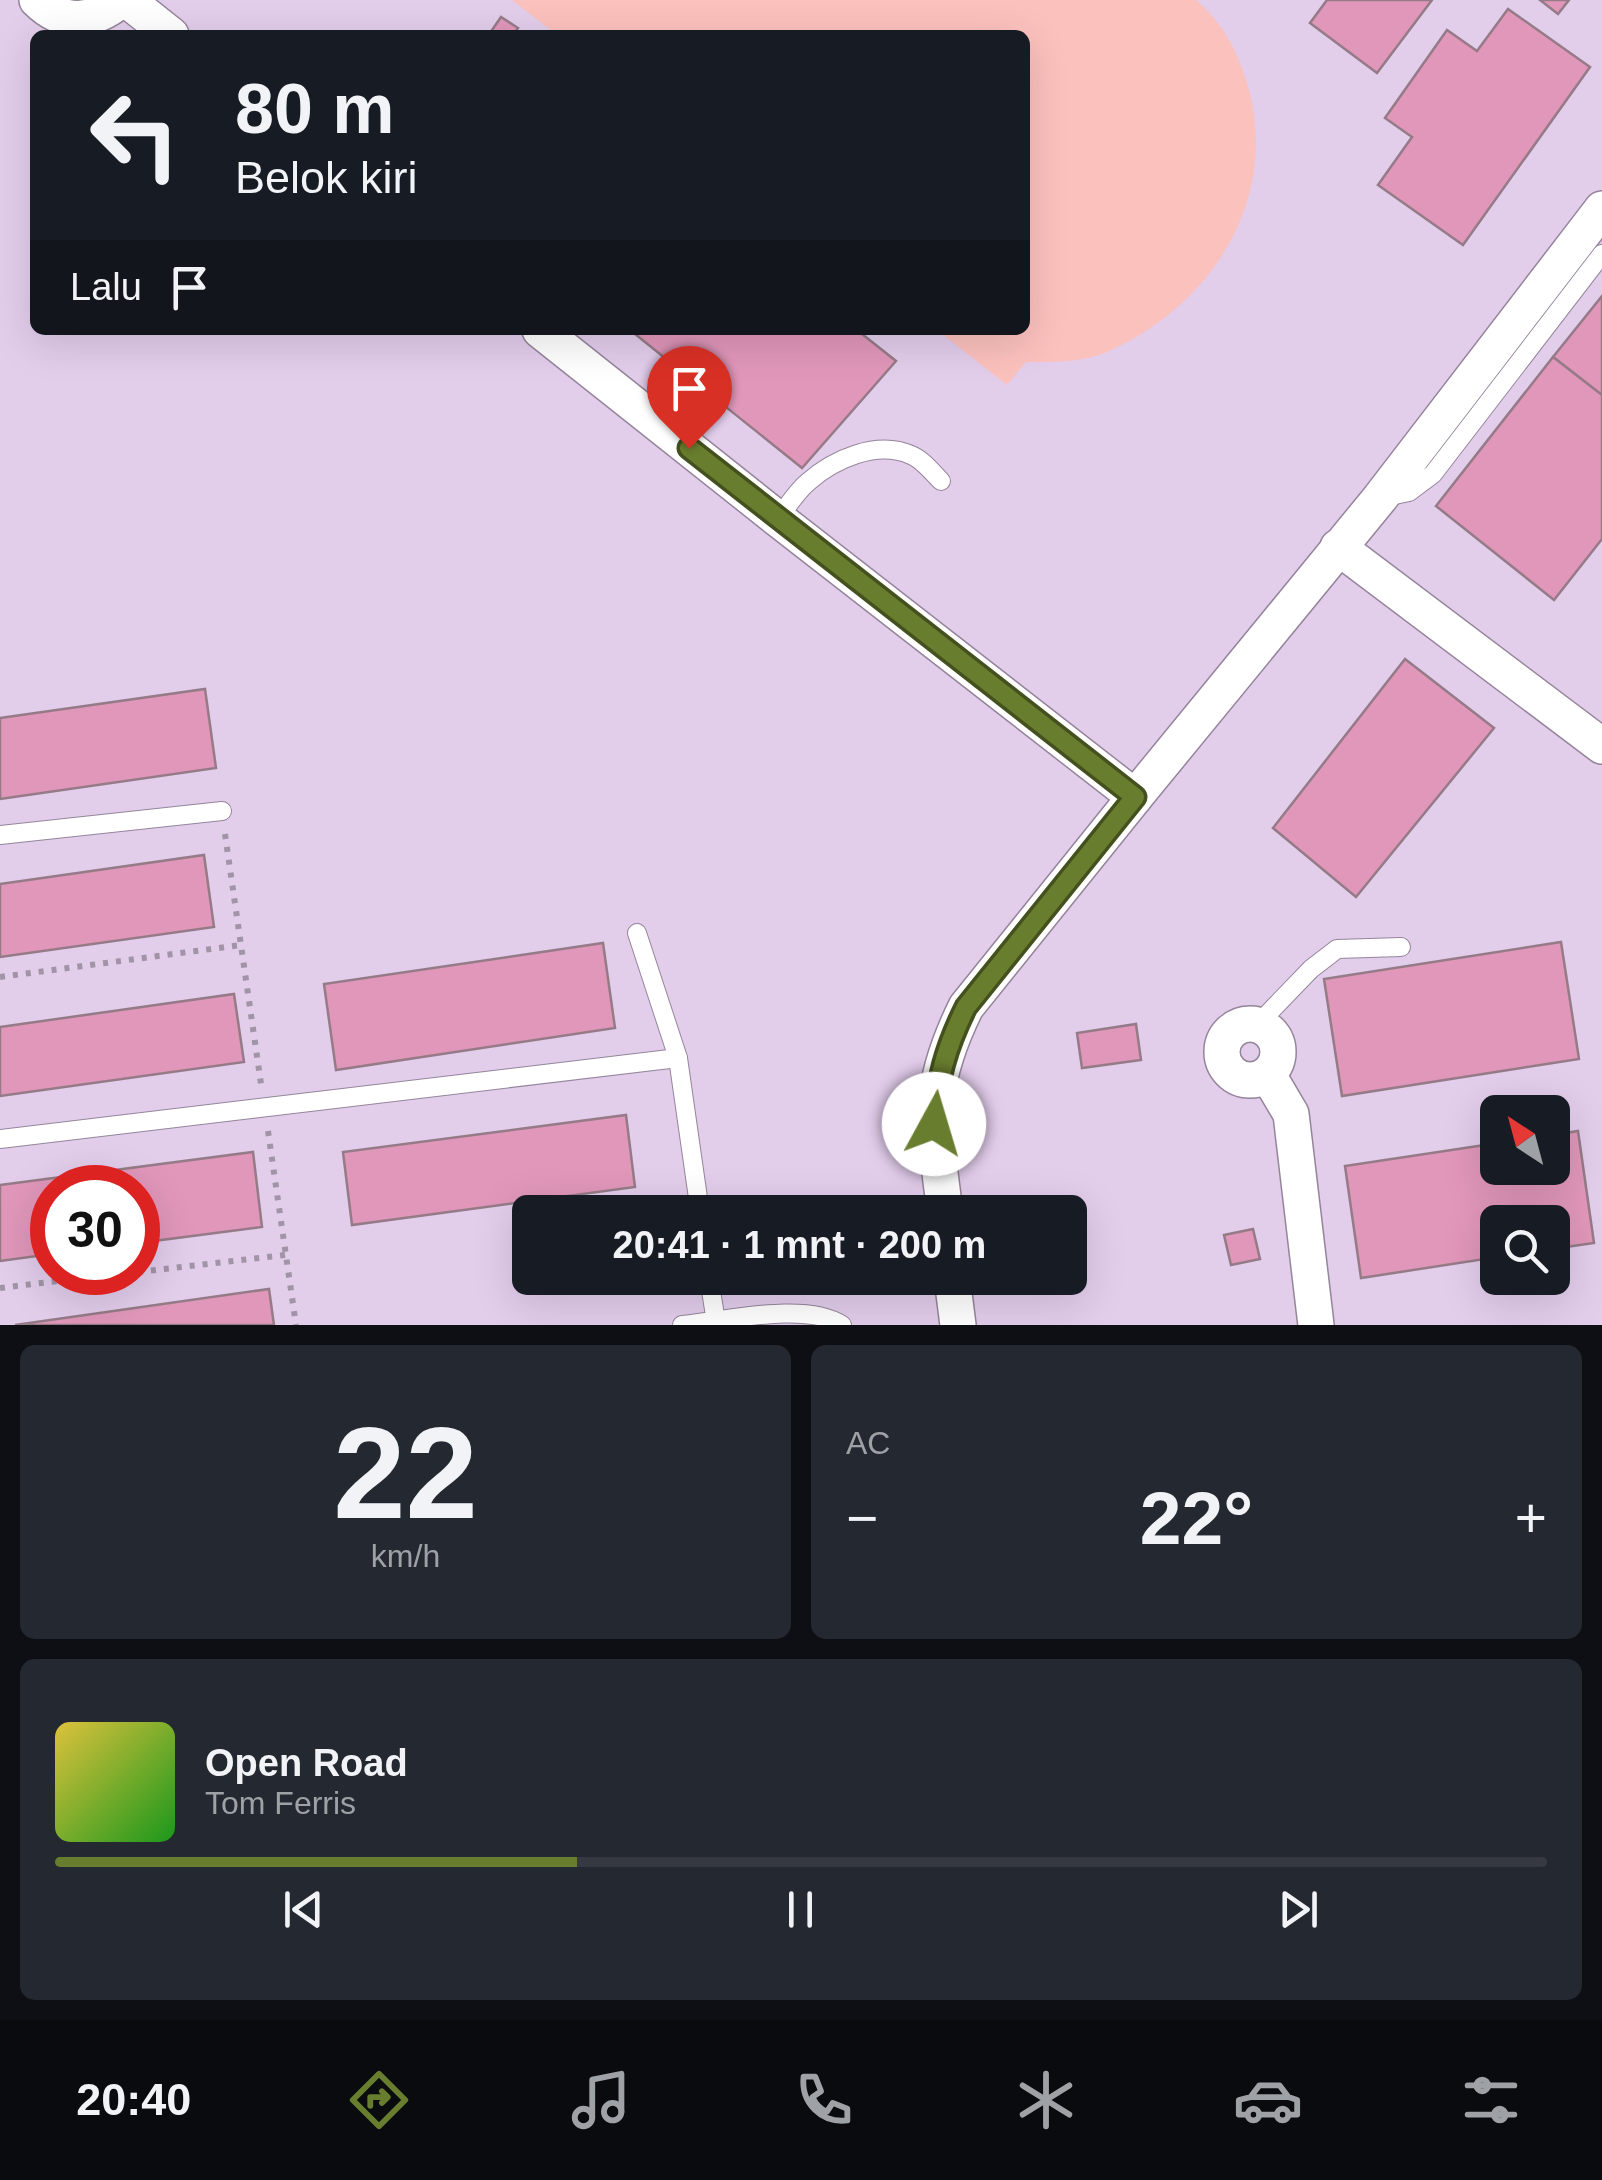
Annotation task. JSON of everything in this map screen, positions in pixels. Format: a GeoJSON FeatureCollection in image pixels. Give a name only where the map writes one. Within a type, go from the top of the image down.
{"type":"FeatureCollection","features":[{"type":"Feature","properties":{"kind":"street"},"geometry":{"type":"LineString","coordinates":[[38,0],[59,16],[74,20],[104,14],[124,0],[164,30]]}},
{"type":"Feature","properties":{"kind":"street"},"geometry":{"type":"LineString","coordinates":[[942,1195],[934,1124],[937,1082],[946,1046],[966,1007],[1380,498],[1602,209]]}},
{"type":"Feature","properties":{"kind":"street"},"geometry":{"type":"LineString","coordinates":[[546,335],[1135,797]]}},
{"type":"Feature","properties":{"kind":"street"},"geometry":{"type":"LineString","coordinates":[[1338,547],[1602,746]]}},
{"type":"Feature","properties":{"kind":"street"},"geometry":{"type":"LineString","coordinates":[[1244,1024],[1258,1024],[1277,1041],[1279,1053],[1268,1075],[1252,1080],[1238,1078],[1227,1069],[1222,1056],[1223,1042],[1231,1030],[1244,1024]]}},
{"type":"Feature","properties":{"kind":"street"},"geometry":{"type":"LineString","coordinates":[[1268,1075],[1291,1114],[1316,1325]]}},
{"type":"Feature","properties":{"kind":"street"},"geometry":{"type":"LineString","coordinates":[[954,1295],[958,1325]]}},
{"type":"Feature","properties":{"kind":"lane"},"geometry":{"type":"LineString","coordinates":[[1380,498],[1409,492],[1433,474],[1602,254]]}},
{"type":"Feature","properties":{"kind":"lane"},"geometry":{"type":"LineString","coordinates":[[778,520],[806,483],[836,463],[863,452],[880,450],[913,455],[941,481]]}},
{"type":"Feature","properties":{"kind":"lane"},"geometry":{"type":"LineString","coordinates":[[0,835],[222,811]]}},
{"type":"Feature","properties":{"kind":"lane"},"geometry":{"type":"LineString","coordinates":[[636,933],[678,1058],[698,1195]]}},
{"type":"Feature","properties":{"kind":"lane"},"geometry":{"type":"LineString","coordinates":[[1258,1024],[1311,969],[1338,949],[1401,947]]}},
{"type":"Feature","properties":{"kind":"lane"},"geometry":{"type":"LineString","coordinates":[[0,1140],[678,1058]]}},
{"type":"Feature","properties":{"kind":"lane"},"geometry":{"type":"LineString","coordinates":[[712,1295],[716,1322]]}},
{"type":"Feature","properties":{"kind":"lane"},"geometry":{"type":"LineString","coordinates":[[682,1325],[799,1313],[820,1315],[842,1325]]}},
{"type":"Feature","properties":{"kind":"path"},"geometry":{"type":"LineString","coordinates":[[222,811],[296,1325]]}},
{"type":"Feature","properties":{"kind":"path"},"geometry":{"type":"LineString","coordinates":[[0,976],[241,946]]}},
{"type":"Feature","properties":{"kind":"path"},"geometry":{"type":"LineString","coordinates":[[160,1269],[286,1255]]}},
{"type":"Feature","properties":{"kind":"path"},"geometry":{"type":"LineString","coordinates":[[0,1288],[30,1284]]}},
{"type":"Feature","properties":{"kind":"shaded area"},"geometry":{"type":"Polygon","coordinates":[[[0,0],[1602,0],[1602,1325],[0,1325],[0,0]]]}},
{"type":"Feature","properties":{"kind":"shaded area"},"geometry":{"type":"Polygon","coordinates":[[[512,0],[1196,0],[1228,37],[1247,83],[1255,125],[1255,166],[1246,205],[1230,242],[1208,275],[1180,305],[1146,331],[1109,351],[1068,361],[1026,362],[1007,385],[943,335],[1030,335],[1030,30],[551,30],[512,0]]]}},
{"type":"Feature","properties":{"kind":"building"},"geometry":{"type":"Polygon","coordinates":[[[1327,0],[1432,0],[1377,73],[1310,23],[1327,0]]]}},
{"type":"Feature","properties":{"kind":"building"},"geometry":{"type":"Polygon","coordinates":[[[1540,0],[1569,0],[1558,14],[1540,0]]]}},
{"type":"Feature","properties":{"kind":"building"},"geometry":{"type":"Polygon","coordinates":[[[1508,9],[1590,67],[1463,245],[1378,185],[1412,137],[1385,118],[1447,30],[1477,51],[1508,9]]]}},
{"type":"Feature","properties":{"kind":"building"},"geometry":{"type":"Polygon","coordinates":[[[501,17],[518,28],[517,30],[492,30],[501,17]]]}},
{"type":"Feature","properties":{"kind":"building"},"geometry":{"type":"Polygon","coordinates":[[[1602,296],[1602,395],[1553,357],[1602,296]]]}},
{"type":"Feature","properties":{"kind":"building"},"geometry":{"type":"Polygon","coordinates":[[[636,335],[863,335],[896,361],[802,468],[636,335]]]}},
{"type":"Feature","properties":{"kind":"building"},"geometry":{"type":"Polygon","coordinates":[[[1553,357],[1602,395],[1602,539],[1554,600],[1436,506],[1553,357]]]}},
{"type":"Feature","properties":{"kind":"building"},"geometry":{"type":"Polygon","coordinates":[[[1405,659],[1494,728],[1356,897],[1273,828],[1405,659]]]}},
{"type":"Feature","properties":{"kind":"building"},"geometry":{"type":"Polygon","coordinates":[[[205,689],[216,768],[0,799],[0,718],[205,689]]]}},
{"type":"Feature","properties":{"kind":"building"},"geometry":{"type":"Polygon","coordinates":[[[204,855],[214,927],[0,957],[0,884],[204,855]]]}},
{"type":"Feature","properties":{"kind":"building"},"geometry":{"type":"Polygon","coordinates":[[[1561,942],[1579,1059],[1342,1096],[1324,979],[1561,942]]]}},
{"type":"Feature","properties":{"kind":"building"},"geometry":{"type":"Polygon","coordinates":[[[603,943],[615,1028],[336,1070],[324,984],[603,943]]]}},
{"type":"Feature","properties":{"kind":"building"},"geometry":{"type":"Polygon","coordinates":[[[234,994],[244,1062],[0,1096],[0,1027],[234,994]]]}},
{"type":"Feature","properties":{"kind":"building"},"geometry":{"type":"Polygon","coordinates":[[[1136,1024],[1141,1060],[1082,1068],[1077,1033],[1136,1024]]]}},
{"type":"Feature","properties":{"kind":"building"},"geometry":{"type":"Polygon","coordinates":[[[626,1115],[635,1187],[575,1195],[512,1195],[512,1204],[352,1225],[343,1152],[626,1115]]]}},
{"type":"Feature","properties":{"kind":"building"},"geometry":{"type":"Polygon","coordinates":[[[1578,1131],[1594,1243],[1570,1246],[1570,1205],[1480,1205],[1480,1260],[1361,1278],[1345,1166],[1480,1146],[1480,1185],[1570,1185],[1570,1132],[1578,1131]]]}},
{"type":"Feature","properties":{"kind":"building"},"geometry":{"type":"Polygon","coordinates":[[[253,1152],[262,1227],[160,1240],[160,1165],[153,1165],[253,1152]]]}},
{"type":"Feature","properties":{"kind":"building"},"geometry":{"type":"Polygon","coordinates":[[[30,1181],[30,1257],[0,1261],[0,1185],[30,1181]]]}},
{"type":"Feature","properties":{"kind":"building"},"geometry":{"type":"Polygon","coordinates":[[[1253,1229],[1260,1259],[1231,1265],[1224,1235],[1253,1229]]]}},
{"type":"Feature","properties":{"kind":"building"},"geometry":{"type":"Polygon","coordinates":[[[269,1289],[274,1325],[15,1325],[269,1289]]]}},
{"type":"Feature","properties":{"kind":"route"},"geometry":{"type":"LineString","coordinates":[[689,448],[1135,797],[966,1007],[946,1046],[937,1082],[934,1124]]}}]}
